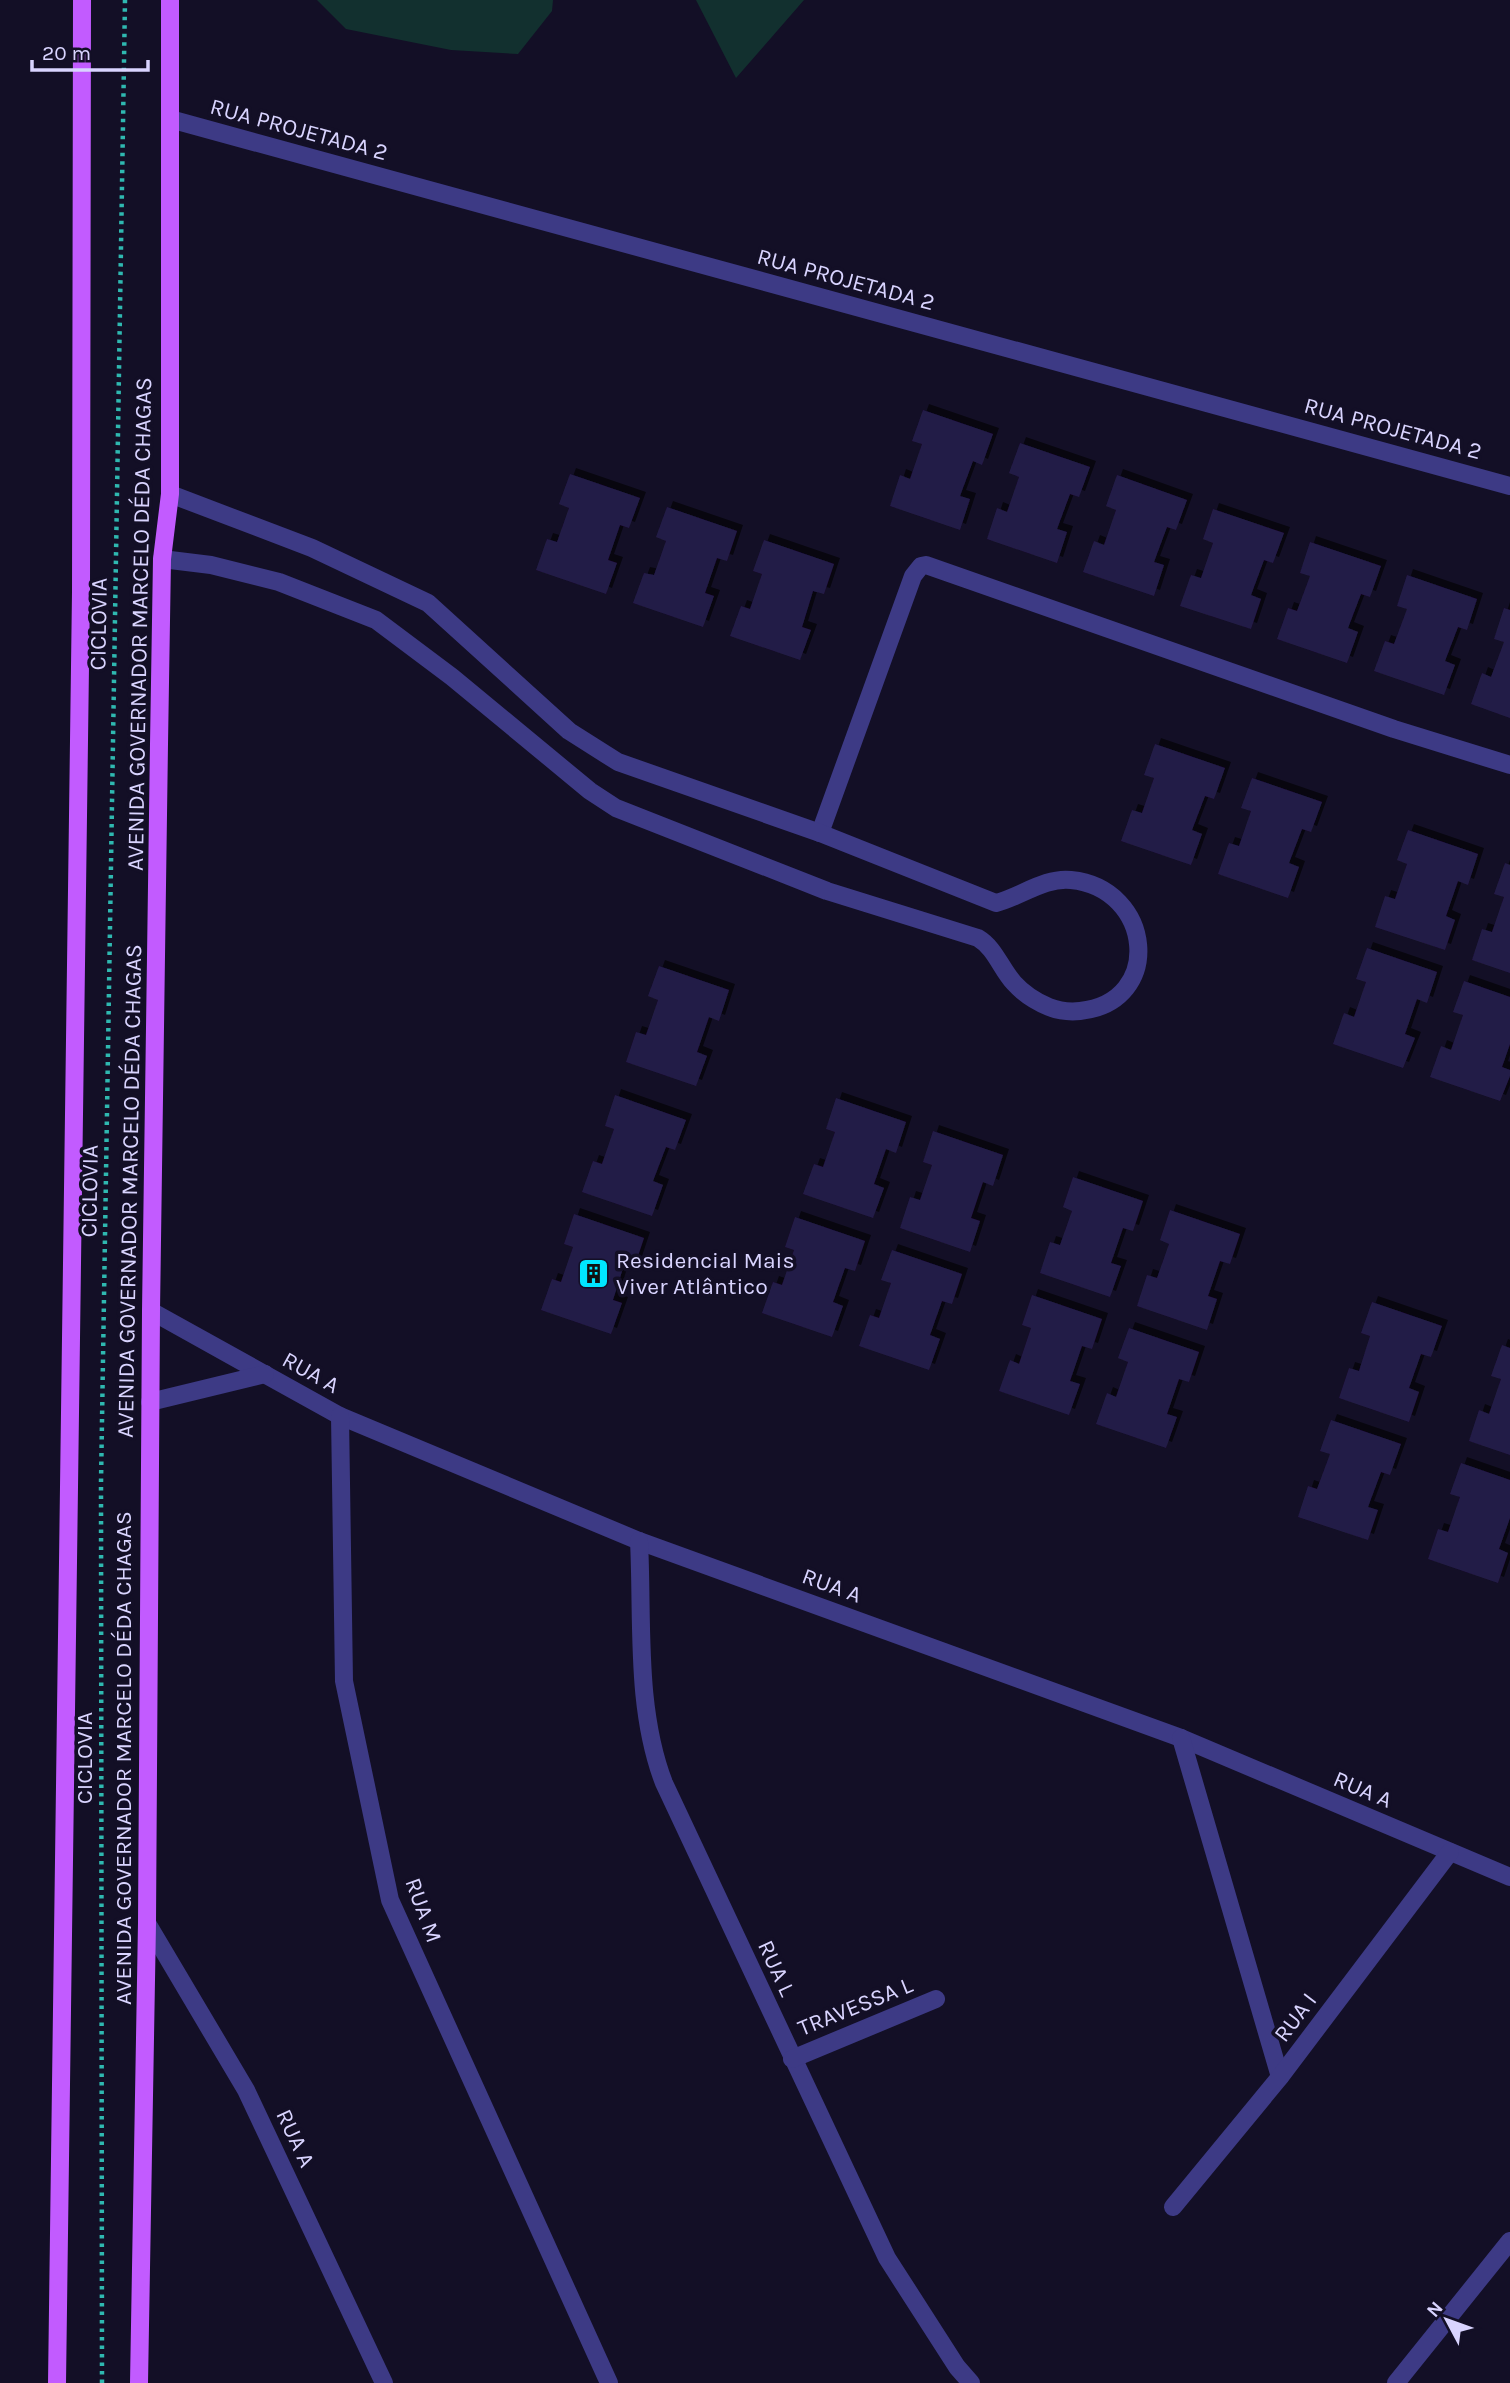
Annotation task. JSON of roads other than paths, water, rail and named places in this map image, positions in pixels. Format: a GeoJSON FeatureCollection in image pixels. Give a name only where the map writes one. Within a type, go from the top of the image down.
{"type":"FeatureCollection","features":[{"type":"Feature","properties":{"kind":"main road"},"geometry":{"type":"LineString","coordinates":[[57,2383],[81,592],[82,0]]}},
{"type":"Feature","properties":{"kind":"main road","name":"AVENIDA GOVERNADOR MARCELO DÉDA CHAGAS"},"geometry":{"type":"LineString","coordinates":[[139,2383],[147,1923],[151,1311],[162,559],[170,494],[170,0]]}},
{"type":"Feature","properties":{"kind":"street","name":"RUA PROJETADA 2"},"geometry":{"type":"LineString","coordinates":[[170,119],[1510,485]]}},
{"type":"Feature","properties":{"kind":"street"},"geometry":{"type":"LineString","coordinates":[[162,559],[211,565],[279,582],[376,620],[452,677],[590,791],[616,808],[827,891],[978,938],[988,946],[1014,983],[1050,1008],[1069,1012],[1094,1010],[1119,997],[1134,977],[1140,943],[1129,911],[1107,890],[1070,880],[1037,886],[996,903],[820,833],[618,762],[569,731],[428,603],[312,548],[170,494]]}},
{"type":"Feature","properties":{"kind":"street"},"geometry":{"type":"LineString","coordinates":[[820,833],[914,576],[921,566],[926,565],[1394,729],[1510,765]]}},
{"type":"Feature","properties":{"kind":"street","name":"RUA A"},"geometry":{"type":"LineString","coordinates":[[151,1311],[340,1416],[639,1541],[1181,1738],[1510,1877]]}},
{"type":"Feature","properties":{"kind":"street"},"geometry":{"type":"LineString","coordinates":[[150,1402],[265,1374]]}},
{"type":"Feature","properties":{"kind":"street","name":"RUA M"},"geometry":{"type":"LineString","coordinates":[[340,1416],[344,1681],[390,1900],[609,2383]]}},
{"type":"Feature","properties":{"kind":"street","name":"RUA L"},"geometry":{"type":"LineString","coordinates":[[639,1541],[646,1717],[653,1756],[887,2258],[957,2367],[971,2383]]}},
{"type":"Feature","properties":{"kind":"street"},"geometry":{"type":"LineString","coordinates":[[1181,1738],[1280,2077]]}},
{"type":"Feature","properties":{"kind":"street","name":"RUA I"},"geometry":{"type":"LineString","coordinates":[[1173,2207],[1280,2077],[1450,1852]]}},
{"type":"Feature","properties":{"kind":"street","name":"RUA A"},"geometry":{"type":"LineString","coordinates":[[147,1923],[246,2090],[384,2383]]}},
{"type":"Feature","properties":{"kind":"street","name":"TRAVESSA L"},"geometry":{"type":"LineString","coordinates":[[792,2059],[936,1999]]}},
{"type":"Feature","properties":{"kind":"street"},"geometry":{"type":"LineString","coordinates":[[1396,2383],[1510,2241]]}},
{"type":"Feature","properties":{"kind":"place","name":"Residencial Mais Viver Atlântico"},"geometry":{"type":"Point","coordinates":[593,1273]}}]}
